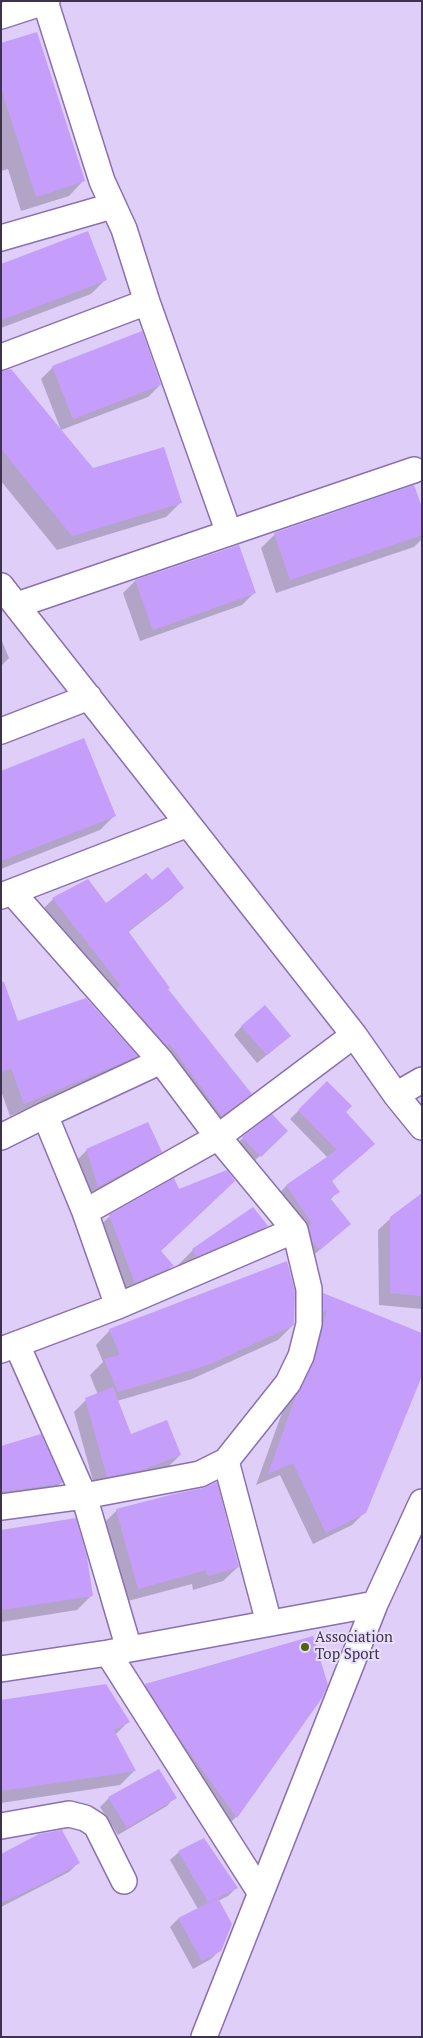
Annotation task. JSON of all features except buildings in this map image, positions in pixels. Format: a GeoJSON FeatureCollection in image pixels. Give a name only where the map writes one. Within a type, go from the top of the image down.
{"type":"FeatureCollection","features":[{"type":"Feature","properties":{"kind":"street"},"geometry":{"type":"LineString","coordinates":[[1,16],[46,1],[102,181],[124,229],[147,302],[230,532]]}},
{"type":"Feature","properties":{"kind":"street"},"geometry":{"type":"LineString","coordinates":[[1,238],[112,206]]}},
{"type":"Feature","properties":{"kind":"street"},"geometry":{"type":"LineString","coordinates":[[1,357],[147,302]]}},
{"type":"Feature","properties":{"kind":"street"},"geometry":{"type":"LineString","coordinates":[[17,605],[414,470]]}},
{"type":"Feature","properties":{"kind":"street"},"geometry":{"type":"LineString","coordinates":[[1,586],[354,1036],[396,1095],[422,1127]]}},
{"type":"Feature","properties":{"kind":"street"},"geometry":{"type":"LineString","coordinates":[[1,731],[89,697]]}},
{"type":"Feature","properties":{"kind":"street"},"geometry":{"type":"LineString","coordinates":[[1,1508],[84,1496],[200,1474],[226,1462],[288,1383],[301,1356],[309,1324],[309,1289],[295,1230],[218,1137],[161,1061],[7,894],[188,824]]}},
{"type":"Feature","properties":{"kind":"street"},"geometry":{"type":"LineString","coordinates":[[85,1212],[218,1137],[354,1036]]}},
{"type":"Feature","properties":{"kind":"street"},"geometry":{"type":"LineString","coordinates":[[1,1137],[161,1061]]}},
{"type":"Feature","properties":{"kind":"street"},"geometry":{"type":"LineString","coordinates":[[396,1095],[422,1080]]}},
{"type":"Feature","properties":{"kind":"street"},"geometry":{"type":"LineString","coordinates":[[45,1115],[85,1212],[118,1306]]}},
{"type":"Feature","properties":{"kind":"street"},"geometry":{"type":"LineString","coordinates":[[260,1892],[118,1651],[84,1496],[9,1347],[118,1306],[295,1230]]}},
{"type":"Feature","properties":{"kind":"street"},"geometry":{"type":"LineString","coordinates":[[226,1462],[270,1623]]}},
{"type":"Feature","properties":{"kind":"street"},"geometry":{"type":"LineString","coordinates":[[204,2037],[375,1604],[422,1502]]}},
{"type":"Feature","properties":{"kind":"street"},"geometry":{"type":"LineString","coordinates":[[1,1669],[118,1651],[375,1604]]}},
{"type":"Feature","properties":{"kind":"street"},"geometry":{"type":"LineString","coordinates":[[1,1826],[69,1814],[85,1818],[96,1825],[124,1881]]}},
{"type":"Feature","properties":{"kind":"place","name":"Association Top Sport"},"geometry":{"type":"Point","coordinates":[305,1647]}}]}
